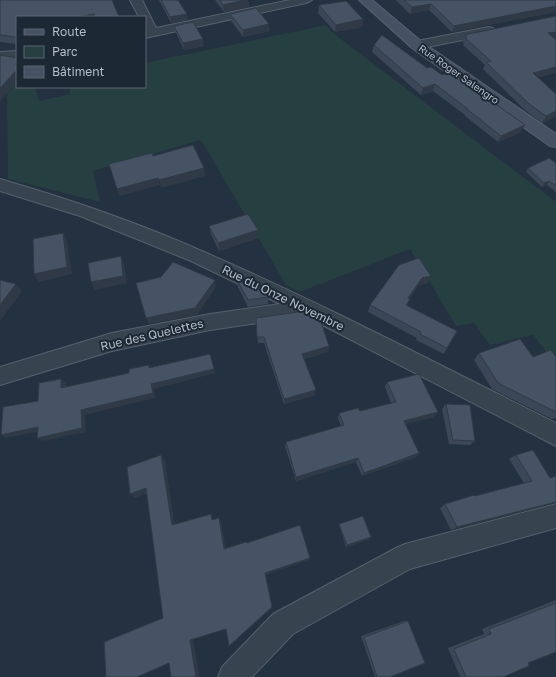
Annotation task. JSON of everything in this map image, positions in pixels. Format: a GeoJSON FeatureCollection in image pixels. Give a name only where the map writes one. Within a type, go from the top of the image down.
{"type":"FeatureCollection","features":[{"type":"Feature","properties":{"kind":"street"},"geometry":{"type":"LineString","coordinates":[[136,0],[142,16]]}},
{"type":"Feature","properties":{"kind":"street"},"geometry":{"type":"LineString","coordinates":[[149,33],[306,0]]}},
{"type":"Feature","properties":{"kind":"street","name":"Rue Roger Salengro"},"geometry":{"type":"LineString","coordinates":[[365,0],[417,45],[556,142]]}},
{"type":"Feature","properties":{"kind":"street"},"geometry":{"type":"LineString","coordinates":[[417,45],[504,28]]}},
{"type":"Feature","properties":{"kind":"street"},"geometry":{"type":"LineString","coordinates":[[0,56],[16,55]]}},
{"type":"Feature","properties":{"kind":"street","name":"Rue du Onze Novembre"},"geometry":{"type":"LineString","coordinates":[[0,185],[86,212],[197,256],[307,308],[556,435]]}},
{"type":"Feature","properties":{"kind":"street","name":"Rue des Quelettes"},"geometry":{"type":"LineString","coordinates":[[0,376],[112,342],[210,322],[307,308]]}},
{"type":"Feature","properties":{"kind":"street"},"geometry":{"type":"LineString","coordinates":[[232,677],[283,624],[405,557],[556,516]]}},
{"type":"Feature","properties":{"kind":"green space"},"geometry":{"type":"Polygon","coordinates":[[[326,25],[333,33],[556,202],[556,357],[551,358],[533,335],[490,345],[474,323],[456,326],[410,249],[300,292],[286,285],[201,140],[93,171],[100,202],[8,179],[7,84],[16,82],[16,88],[35,88],[39,101],[70,94],[69,88],[146,88],[146,63],[326,25]]]}},
{"type":"Feature","properties":{"kind":"building"},"geometry":{"type":"Polygon","coordinates":[[[0,0],[112,0],[119,16],[95,16],[94,14],[83,16],[16,16],[15,37],[0,35],[0,0]]]}},
{"type":"Feature","properties":{"kind":"building"},"geometry":{"type":"Polygon","coordinates":[[[161,0],[178,0],[187,14],[170,17],[161,0]]]}},
{"type":"Feature","properties":{"kind":"building"},"geometry":{"type":"Polygon","coordinates":[[[220,0],[245,0],[223,5],[220,0]]]}},
{"type":"Feature","properties":{"kind":"building"},"geometry":{"type":"Polygon","coordinates":[[[404,0],[556,0],[556,6],[454,26],[431,4],[412,7],[404,0]]]}},
{"type":"Feature","properties":{"kind":"building"},"geometry":{"type":"Polygon","coordinates":[[[346,1],[363,19],[336,25],[319,5],[346,1]]]}},
{"type":"Feature","properties":{"kind":"building"},"geometry":{"type":"Polygon","coordinates":[[[256,8],[269,24],[243,30],[230,14],[256,8]]]}},
{"type":"Feature","properties":{"kind":"building"},"geometry":{"type":"Polygon","coordinates":[[[556,16],[556,32],[548,33],[556,40],[556,67],[533,73],[556,94],[556,111],[546,116],[529,104],[486,62],[491,61],[465,38],[467,37],[464,35],[556,16]]]}},
{"type":"Feature","properties":{"kind":"building"},"geometry":{"type":"Polygon","coordinates":[[[193,22],[203,39],[183,43],[174,26],[193,22]]]}},
{"type":"Feature","properties":{"kind":"building"},"geometry":{"type":"Polygon","coordinates":[[[382,35],[427,68],[431,67],[442,75],[451,72],[525,125],[501,136],[435,84],[423,88],[374,45],[382,35]]]}},
{"type":"Feature","properties":{"kind":"building"},"geometry":{"type":"Polygon","coordinates":[[[0,55],[16,58],[16,71],[0,88],[0,55]]]}},
{"type":"Feature","properties":{"kind":"building"},"geometry":{"type":"Polygon","coordinates":[[[193,145],[204,168],[117,189],[109,164],[152,153],[153,156],[193,145]]]}},
{"type":"Feature","properties":{"kind":"building"},"geometry":{"type":"Polygon","coordinates":[[[549,158],[556,163],[556,186],[549,181],[544,183],[528,168],[549,158]]]}},
{"type":"Feature","properties":{"kind":"building"},"geometry":{"type":"Polygon","coordinates":[[[248,214],[258,230],[218,243],[209,226],[248,214]]]}},
{"type":"Feature","properties":{"kind":"building"},"geometry":{"type":"Polygon","coordinates":[[[63,233],[67,267],[34,274],[33,239],[63,233]]]}},
{"type":"Feature","properties":{"kind":"building"},"geometry":{"type":"Polygon","coordinates":[[[121,256],[123,276],[91,282],[88,263],[121,256]]]}},
{"type":"Feature","properties":{"kind":"building"},"geometry":{"type":"Polygon","coordinates":[[[419,258],[431,276],[422,278],[408,298],[410,299],[406,305],[457,331],[447,348],[420,334],[421,332],[370,305],[399,265],[419,258]]]}},
{"type":"Feature","properties":{"kind":"building"},"geometry":{"type":"Polygon","coordinates":[[[173,262],[215,280],[195,308],[146,318],[136,283],[161,277],[173,262]]]}},
{"type":"Feature","properties":{"kind":"building"},"geometry":{"type":"Polygon","coordinates":[[[0,280],[16,284],[0,305],[0,280]]]}},
{"type":"Feature","properties":{"kind":"building"},"geometry":{"type":"Polygon","coordinates":[[[237,280],[268,293],[268,297],[248,300],[237,280]]]}},
{"type":"Feature","properties":{"kind":"building"},"geometry":{"type":"Polygon","coordinates":[[[305,311],[320,319],[329,346],[302,354],[316,390],[284,399],[264,337],[257,337],[256,318],[305,311]]]}},
{"type":"Feature","properties":{"kind":"building"},"geometry":{"type":"Polygon","coordinates":[[[520,339],[533,357],[551,350],[556,357],[556,412],[498,383],[479,353],[520,339]]]}},
{"type":"Feature","properties":{"kind":"building"},"geometry":{"type":"Polygon","coordinates":[[[210,354],[214,369],[151,384],[153,393],[81,410],[82,428],[37,438],[38,427],[1,435],[3,407],[38,401],[39,383],[61,379],[61,388],[129,373],[129,369],[149,365],[149,368],[210,354]]]}},
{"type":"Feature","properties":{"kind":"building"},"geometry":{"type":"Polygon","coordinates":[[[419,374],[438,412],[404,421],[419,453],[364,473],[358,458],[296,477],[286,442],[344,425],[339,413],[358,408],[360,411],[396,402],[387,382],[419,374]]]}},
{"type":"Feature","properties":{"kind":"building"},"geometry":{"type":"Polygon","coordinates":[[[446,404],[470,405],[475,441],[453,440],[446,404]]]}},
{"type":"Feature","properties":{"kind":"building"},"geometry":{"type":"Polygon","coordinates":[[[533,450],[550,478],[556,476],[556,502],[457,527],[445,504],[474,495],[475,496],[532,481],[516,455],[533,450]]]}},
{"type":"Feature","properties":{"kind":"building"},"geometry":{"type":"Polygon","coordinates":[[[161,455],[172,525],[211,514],[212,520],[219,518],[224,549],[246,542],[247,543],[300,525],[310,558],[265,573],[272,607],[229,646],[226,629],[190,640],[196,677],[171,677],[169,663],[137,677],[106,677],[104,642],[163,618],[146,488],[130,494],[127,467],[161,455]]]}},
{"type":"Feature","properties":{"kind":"building"},"geometry":{"type":"Polygon","coordinates":[[[363,516],[371,537],[347,545],[339,524],[363,516]]]}},
{"type":"Feature","properties":{"kind":"building"},"geometry":{"type":"Polygon","coordinates":[[[556,603],[556,652],[528,663],[529,666],[503,677],[466,677],[454,649],[491,634],[489,629],[556,603]]]}},
{"type":"Feature","properties":{"kind":"building"},"geometry":{"type":"Polygon","coordinates":[[[408,621],[425,663],[390,677],[377,677],[364,637],[408,621]]]}}]}
